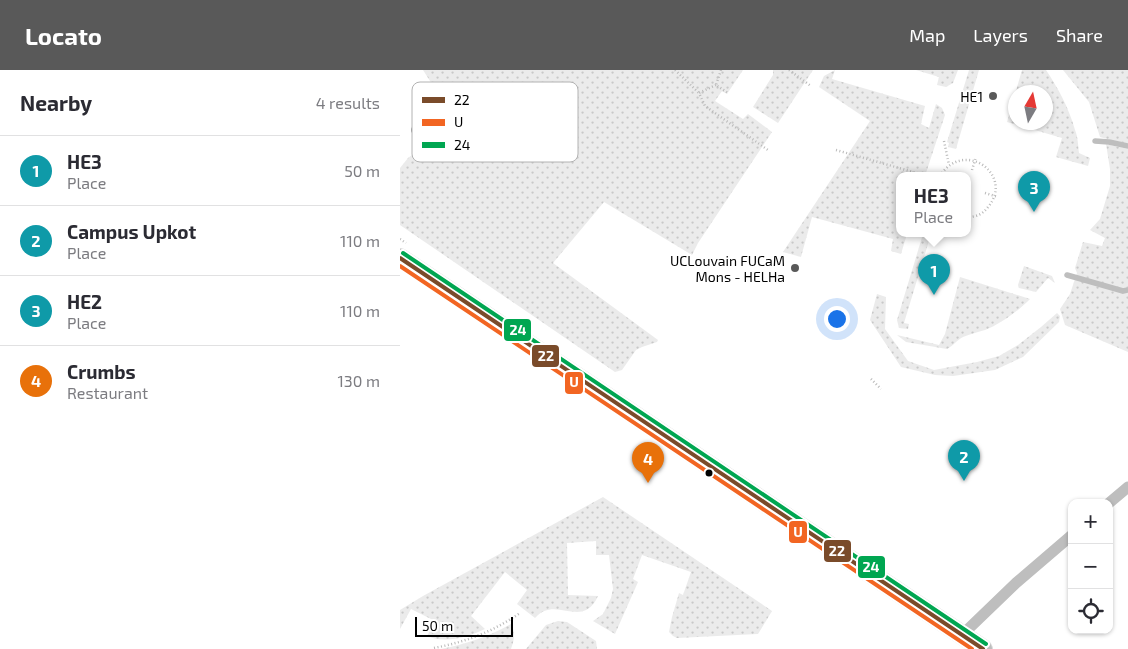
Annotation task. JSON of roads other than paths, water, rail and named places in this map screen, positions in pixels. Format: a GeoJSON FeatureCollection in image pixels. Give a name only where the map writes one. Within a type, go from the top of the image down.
{"type":"FeatureCollection","features":[{"type":"Feature","properties":{"kind":"main road"},"geometry":{"type":"LineString","coordinates":[[400,258],[983,649]]}},
{"type":"Feature","properties":{"kind":"street"},"geometry":{"type":"LineString","coordinates":[[1113,500],[1128,487]]}},
{"type":"Feature","properties":{"kind":"street"},"geometry":{"type":"LineString","coordinates":[[962,635],[1016,583],[1068,538]]}},
{"type":"Feature","properties":{"kind":"lane"},"geometry":{"type":"LineString","coordinates":[[1095,141],[1128,146]]}},
{"type":"Feature","properties":{"kind":"lane"},"geometry":{"type":"LineString","coordinates":[[1068,275],[1123,291],[1128,290]]}},
{"type":"Feature","properties":{"kind":"place","name":"HE1"},"geometry":{"type":"Point","coordinates":[993,96]}},
{"type":"Feature","properties":{"kind":"place","name":"HE2"},"geometry":{"type":"Point","coordinates":[1034,212]}},
{"type":"Feature","properties":{"kind":"place","name":"UCLouvain FUCaM Mons - HELHa"},"geometry":{"type":"Point","coordinates":[795,268]}},
{"type":"Feature","properties":{"kind":"place","name":"HE3"},"geometry":{"type":"Point","coordinates":[934,295]}},
{"type":"Feature","properties":{"kind":"place","name":"Campus Upkot"},"geometry":{"type":"Point","coordinates":[964,481]}},
{"type":"Feature","properties":{"kind":"place","name":"Crumbs"},"geometry":{"type":"Point","coordinates":[648,483]}}]}
